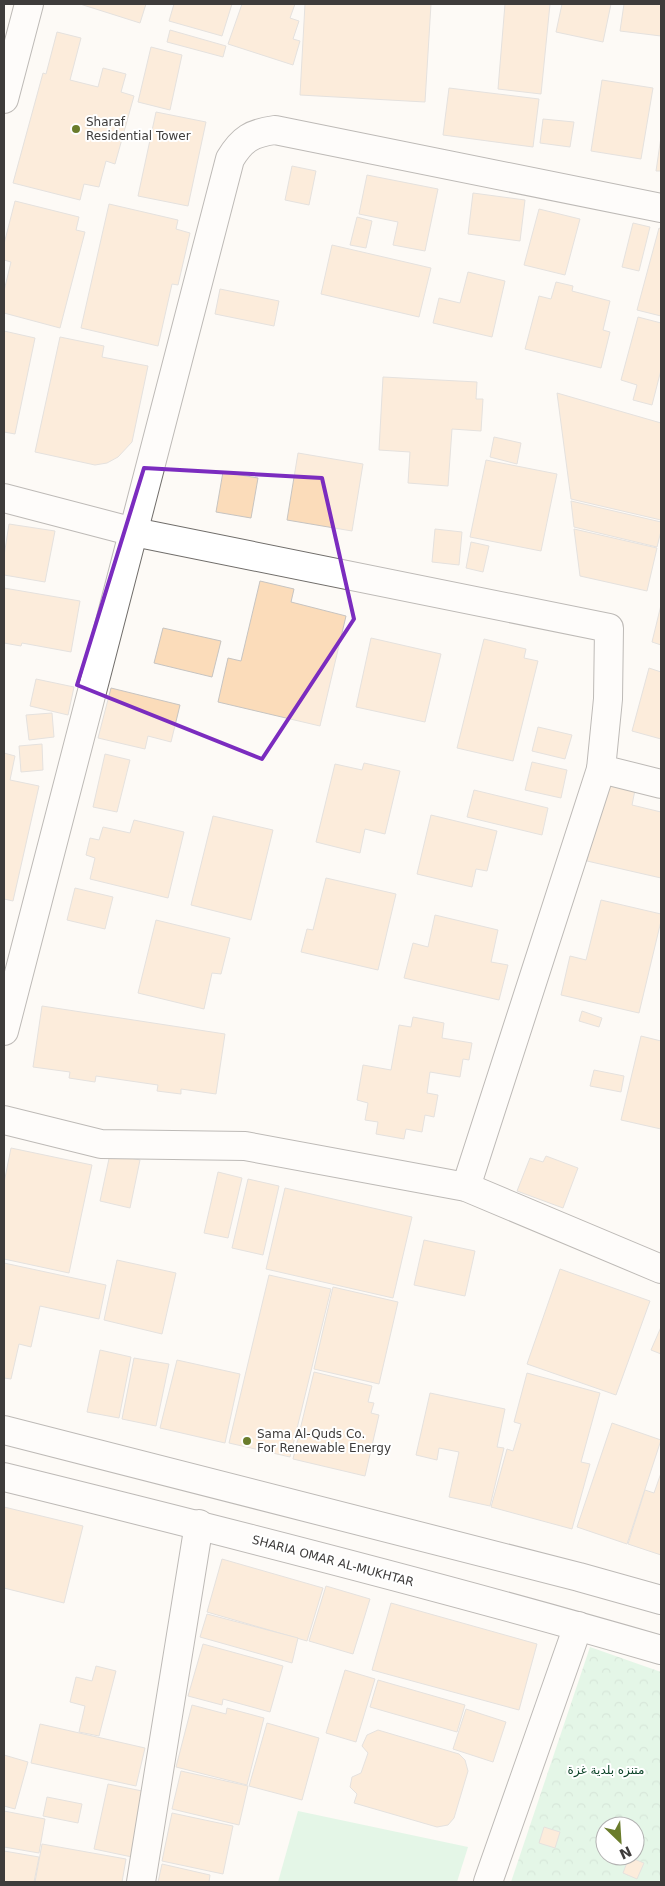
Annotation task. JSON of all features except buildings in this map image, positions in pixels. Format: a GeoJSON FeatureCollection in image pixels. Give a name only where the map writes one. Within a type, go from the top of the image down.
{"type":"FeatureCollection","features":[{"type":"Feature","properties":{"kind":"street"},"geometry":{"type":"LineString","coordinates":[[4,99],[29,4]]}},
{"type":"Feature","properties":{"kind":"street"},"geometry":{"type":"LineString","coordinates":[[4,1031],[230,159],[237,146],[248,137],[275,130],[661,208]]}},
{"type":"Feature","properties":{"kind":"street"},"geometry":{"type":"LineString","coordinates":[[4,498],[134,532],[609,628],[608,698],[602,769],[466,1187]]}},
{"type":"Feature","properties":{"kind":"street"},"geometry":{"type":"LineString","coordinates":[[602,769],[661,784]]}},
{"type":"Feature","properties":{"kind":"street"},"geometry":{"type":"LineString","coordinates":[[4,1120],[101,1144],[245,1146],[466,1187],[661,1269]]}},
{"type":"Feature","properties":{"kind":"street"},"geometry":{"type":"LineString","coordinates":[[4,1430],[569,1574],[661,1600]]}},
{"type":"Feature","properties":{"kind":"street","name":"SHARIA OMAR AL-MUKHTAR"},"geometry":{"type":"LineString","coordinates":[[4,1477],[199,1524],[661,1650]]}},
{"type":"Feature","properties":{"kind":"street"},"geometry":{"type":"LineString","coordinates":[[141,1882],[199,1524]]}},
{"type":"Feature","properties":{"kind":"street"},"geometry":{"type":"LineString","coordinates":[[488,1882],[578,1626]]}},
{"type":"Feature","properties":{"kind":"highlighted area"},"geometry":{"type":"Polygon","coordinates":[[[144,468],[322,478],[354,619],[262,759],[77,685],[144,468]]]}},
{"type":"Feature","properties":{"kind":"green space","name":"متنزه بلدية غزة"},"geometry":{"type":"Polygon","coordinates":[[[590,1647],[661,1672],[661,1882],[511,1882],[590,1647]]]}},
{"type":"Feature","properties":{"kind":"green space"},"geometry":{"type":"Polygon","coordinates":[[[298,1811],[468,1847],[457,1882],[278,1882],[298,1811]]]}},
{"type":"Feature","properties":{"kind":"place","name":"Sharaf Residential Tower"},"geometry":{"type":"Point","coordinates":[76,129]}},
{"type":"Feature","properties":{"kind":"place","name":"Sama Al-Quds Co. For Renewable Energy"},"geometry":{"type":"Point","coordinates":[247,1441]}}]}
